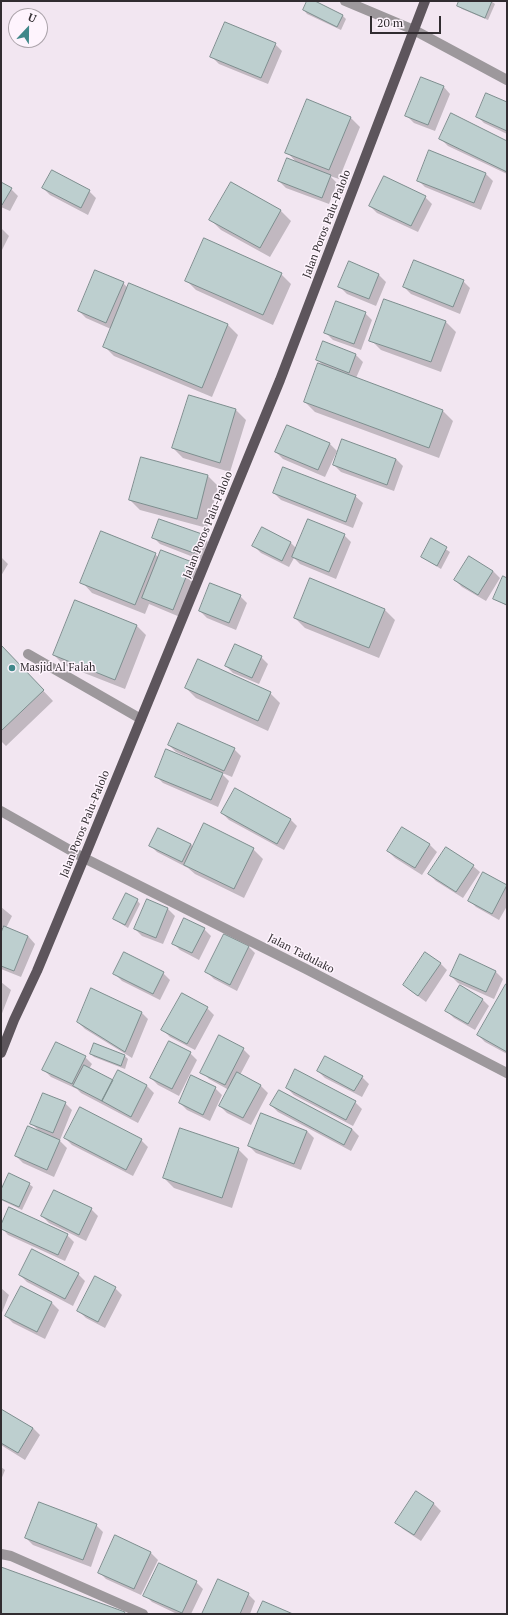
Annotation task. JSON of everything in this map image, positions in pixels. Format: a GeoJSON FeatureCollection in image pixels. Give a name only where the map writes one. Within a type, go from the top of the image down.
{"type":"FeatureCollection","features":[{"type":"Feature","properties":{"kind":"main road","name":"Jalan Poros Palu-Palolo"},"geometry":{"type":"LineString","coordinates":[[1,1053],[84,858],[280,380],[425,1]]}},
{"type":"Feature","properties":{"kind":"street"},"geometry":{"type":"LineString","coordinates":[[345,1],[414,30],[507,80]]}},
{"type":"Feature","properties":{"kind":"street"},"geometry":{"type":"LineString","coordinates":[[28,654],[141,719]]}},
{"type":"Feature","properties":{"kind":"street","name":"Jalan Tadulako"},"geometry":{"type":"LineString","coordinates":[[1,811],[84,858],[306,969],[507,1073]]}},
{"type":"Feature","properties":{"kind":"street"},"geometry":{"type":"LineString","coordinates":[[1,1554],[11,1556],[143,1614]]}},
{"type":"Feature","properties":{"kind":"building"},"geometry":{"type":"Polygon","coordinates":[[[307,1],[315,1],[343,15],[337,27],[303,10],[307,1]]]}},
{"type":"Feature","properties":{"kind":"building"},"geometry":{"type":"Polygon","coordinates":[[[459,1],[492,1],[485,18],[457,6],[459,1]]]}},
{"type":"Feature","properties":{"kind":"building"},"geometry":{"type":"Polygon","coordinates":[[[225,22],[276,43],[261,78],[210,57],[225,22]]]}},
{"type":"Feature","properties":{"kind":"building"},"geometry":{"type":"Polygon","coordinates":[[[421,77],[444,86],[428,125],[405,116],[421,77]]]}},
{"type":"Feature","properties":{"kind":"building"},"geometry":{"type":"Polygon","coordinates":[[[486,93],[507,102],[507,131],[476,117],[486,93]]]}},
{"type":"Feature","properties":{"kind":"building"},"geometry":{"type":"Polygon","coordinates":[[[307,99],[351,117],[329,170],[285,153],[307,99]]]}},
{"type":"Feature","properties":{"kind":"building"},"geometry":{"type":"Polygon","coordinates":[[[451,113],[507,141],[507,172],[439,139],[451,113]]]}},
{"type":"Feature","properties":{"kind":"building"},"geometry":{"type":"Polygon","coordinates":[[[429,150],[486,173],[474,203],[417,181],[429,150]]]}},
{"type":"Feature","properties":{"kind":"building"},"geometry":{"type":"Polygon","coordinates":[[[287,158],[331,175],[322,198],[278,181],[287,158]]]}},
{"type":"Feature","properties":{"kind":"building"},"geometry":{"type":"Polygon","coordinates":[[[52,170],[90,190],[81,208],[42,188],[52,170]]]}},
{"type":"Feature","properties":{"kind":"building"},"geometry":{"type":"Polygon","coordinates":[[[384,176],[426,196],[411,226],[369,206],[384,176]]]}},
{"type":"Feature","properties":{"kind":"building"},"geometry":{"type":"Polygon","coordinates":[[[1,182],[12,188],[2,205],[1,204],[1,182]]]}},
{"type":"Feature","properties":{"kind":"building"},"geometry":{"type":"Polygon","coordinates":[[[231,182],[281,210],[260,248],[209,220],[231,182]]]}},
{"type":"Feature","properties":{"kind":"building"},"geometry":{"type":"Polygon","coordinates":[[[204,238],[282,273],[263,315],[185,281],[204,238]]]}},
{"type":"Feature","properties":{"kind":"building"},"geometry":{"type":"Polygon","coordinates":[[[414,260],[464,280],[453,307],[403,287],[414,260]]]}},
{"type":"Feature","properties":{"kind":"building"},"geometry":{"type":"Polygon","coordinates":[[[349,261],[379,274],[369,299],[338,287],[349,261]]]}},
{"type":"Feature","properties":{"kind":"building"},"geometry":{"type":"Polygon","coordinates":[[[95,270],[124,282],[106,323],[78,311],[95,270]]]}},
{"type":"Feature","properties":{"kind":"building"},"geometry":{"type":"Polygon","coordinates":[[[129,283],[228,324],[202,388],[103,347],[129,283]]]}},
{"type":"Feature","properties":{"kind":"building"},"geometry":{"type":"Polygon","coordinates":[[[384,299],[446,321],[431,362],[369,341],[384,299]]]}},
{"type":"Feature","properties":{"kind":"building"},"geometry":{"type":"Polygon","coordinates":[[[336,301],[366,312],[354,344],[324,333],[336,301]]]}},
{"type":"Feature","properties":{"kind":"building"},"geometry":{"type":"Polygon","coordinates":[[[323,341],[356,354],[349,373],[316,360],[323,341]]]}},
{"type":"Feature","properties":{"kind":"building"},"geometry":{"type":"Polygon","coordinates":[[[318,363],[443,410],[429,448],[304,402],[318,363]]]}},
{"type":"Feature","properties":{"kind":"building"},"geometry":{"type":"Polygon","coordinates":[[[189,395],[236,409],[220,463],[172,448],[189,395]]]}},
{"type":"Feature","properties":{"kind":"building"},"geometry":{"type":"Polygon","coordinates":[[[287,425],[330,443],[318,470],[275,452],[287,425]]]}},
{"type":"Feature","properties":{"kind":"building"},"geometry":{"type":"Polygon","coordinates":[[[342,439],[396,459],[387,485],[333,465],[342,439]]]}},
{"type":"Feature","properties":{"kind":"building"},"geometry":{"type":"Polygon","coordinates":[[[141,457],[208,475],[197,519],[129,500],[141,457]]]}},
{"type":"Feature","properties":{"kind":"building"},"geometry":{"type":"Polygon","coordinates":[[[283,467],[356,495],[346,522],[273,493],[283,467]]]}},
{"type":"Feature","properties":{"kind":"building"},"geometry":{"type":"Polygon","coordinates":[[[159,519],[202,534],[194,553],[152,538],[159,519]]]}},
{"type":"Feature","properties":{"kind":"building"},"geometry":{"type":"Polygon","coordinates":[[[308,519],[345,534],[329,572],[292,557],[308,519]]]}},
{"type":"Feature","properties":{"kind":"building"},"geometry":{"type":"Polygon","coordinates":[[[262,527],[291,542],[282,561],[252,546],[262,527]]]}},
{"type":"Feature","properties":{"kind":"building"},"geometry":{"type":"Polygon","coordinates":[[[101,531],[156,553],[135,605],[80,583],[101,531]]]}},
{"type":"Feature","properties":{"kind":"building"},"geometry":{"type":"Polygon","coordinates":[[[431,538],[447,547],[437,566],[421,557],[431,538]]]}},
{"type":"Feature","properties":{"kind":"building"},"geometry":{"type":"Polygon","coordinates":[[[161,550],[192,562],[173,610],[142,598],[161,550]]]}},
{"type":"Feature","properties":{"kind":"building"},"geometry":{"type":"Polygon","coordinates":[[[469,556],[493,571],[478,595],[454,580],[469,556]]]}},
{"type":"Feature","properties":{"kind":"building"},"geometry":{"type":"Polygon","coordinates":[[[503,576],[507,578],[507,605],[493,599],[503,576]]]}},
{"type":"Feature","properties":{"kind":"building"},"geometry":{"type":"Polygon","coordinates":[[[310,578],[385,609],[369,648],[294,618],[310,578]]]}},
{"type":"Feature","properties":{"kind":"building"},"geometry":{"type":"Polygon","coordinates":[[[210,583],[241,595],[229,623],[199,611],[210,583]]]}},
{"type":"Feature","properties":{"kind":"building"},"geometry":{"type":"Polygon","coordinates":[[[75,600],[137,625],[115,680],[53,655],[75,600]]]}},
{"type":"Feature","properties":{"kind":"building"},"geometry":{"type":"Polygon","coordinates":[[[235,644],[262,656],[252,678],[225,666],[235,644]]]}},
{"type":"Feature","properties":{"kind":"building","name":"Masjid Al Falah"},"geometry":{"type":"Polygon","coordinates":[[[1,645],[44,690],[1,731],[1,645]]]}},
{"type":"Feature","properties":{"kind":"building"},"geometry":{"type":"Polygon","coordinates":[[[198,659],[271,692],[258,721],[185,688],[198,659]]]}},
{"type":"Feature","properties":{"kind":"building"},"geometry":{"type":"Polygon","coordinates":[[[178,723],[235,748],[224,771],[168,745],[178,723]]]}},
{"type":"Feature","properties":{"kind":"building"},"geometry":{"type":"Polygon","coordinates":[[[166,749],[223,773],[211,800],[155,777],[166,749]]]}},
{"type":"Feature","properties":{"kind":"building"},"geometry":{"type":"Polygon","coordinates":[[[235,788],[291,819],[277,844],[221,813],[235,788]]]}},
{"type":"Feature","properties":{"kind":"building"},"geometry":{"type":"Polygon","coordinates":[[[204,823],[254,848],[234,889],[184,865],[204,823]]]}},
{"type":"Feature","properties":{"kind":"building"},"geometry":{"type":"Polygon","coordinates":[[[402,827],[430,844],[415,868],[387,851],[402,827]]]}},
{"type":"Feature","properties":{"kind":"building"},"geometry":{"type":"Polygon","coordinates":[[[158,828],[191,844],[182,862],[149,846],[158,828]]]}},
{"type":"Feature","properties":{"kind":"building"},"geometry":{"type":"Polygon","coordinates":[[[446,847],[474,865],[456,892],[428,874],[446,847]]]}},
{"type":"Feature","properties":{"kind":"building"},"geometry":{"type":"Polygon","coordinates":[[[483,872],[507,885],[492,914],[468,901],[483,872]]]}},
{"type":"Feature","properties":{"kind":"building"},"geometry":{"type":"Polygon","coordinates":[[[126,893],[138,899],[125,925],[113,919],[126,893]]]}},
{"type":"Feature","properties":{"kind":"building"},"geometry":{"type":"Polygon","coordinates":[[[147,899],[168,908],[156,938],[134,929],[147,899]]]}},
{"type":"Feature","properties":{"kind":"building"},"geometry":{"type":"Polygon","coordinates":[[[184,918],[205,928],[192,953],[172,944],[184,918]]]}},
{"type":"Feature","properties":{"kind":"building"},"geometry":{"type":"Polygon","coordinates":[[[4,926],[28,936],[14,971],[1,966],[1,933],[4,926]]]}},
{"type":"Feature","properties":{"kind":"building"},"geometry":{"type":"Polygon","coordinates":[[[224,934],[249,946],[230,985],[205,972],[224,934]]]}},
{"type":"Feature","properties":{"kind":"building"},"geometry":{"type":"Polygon","coordinates":[[[124,952],[164,972],[153,994],[113,974],[124,952]]]}},
{"type":"Feature","properties":{"kind":"building"},"geometry":{"type":"Polygon","coordinates":[[[425,952],[441,963],[418,996],[403,985],[425,952]]]}},
{"type":"Feature","properties":{"kind":"building"},"geometry":{"type":"Polygon","coordinates":[[[460,954],[496,971],[486,992],[450,976],[460,954]]]}},
{"type":"Feature","properties":{"kind":"building"},"geometry":{"type":"Polygon","coordinates":[[[507,984],[507,1052],[477,1035],[507,984]]]}},
{"type":"Feature","properties":{"kind":"building"},"geometry":{"type":"Polygon","coordinates":[[[460,985],[483,999],[468,1024],[445,1011],[460,985]]]}},
{"type":"Feature","properties":{"kind":"building"},"geometry":{"type":"Polygon","coordinates":[[[91,988],[142,1012],[125,1052],[77,1022],[91,988]]]}},
{"type":"Feature","properties":{"kind":"building"},"geometry":{"type":"Polygon","coordinates":[[[182,993],[208,1007],[187,1044],[161,1030],[182,993]]]}},
{"type":"Feature","properties":{"kind":"building"},"geometry":{"type":"Polygon","coordinates":[[[219,1035],[244,1048],[225,1085],[200,1073],[219,1035]]]}},
{"type":"Feature","properties":{"kind":"building"},"geometry":{"type":"Polygon","coordinates":[[[169,1041],[191,1052],[172,1089],[150,1078],[169,1041]]]}},
{"type":"Feature","properties":{"kind":"building"},"geometry":{"type":"Polygon","coordinates":[[[56,1042],[86,1056],[72,1084],[42,1070],[56,1042]]]}},
{"type":"Feature","properties":{"kind":"building"},"geometry":{"type":"Polygon","coordinates":[[[94,1043],[125,1055],[121,1066],[90,1054],[94,1043]]]}},
{"type":"Feature","properties":{"kind":"building"},"geometry":{"type":"Polygon","coordinates":[[[325,1056],[363,1076],[354,1091],[317,1071],[325,1056]]]}},
{"type":"Feature","properties":{"kind":"building"},"geometry":{"type":"Polygon","coordinates":[[[84,1065],[113,1080],[102,1101],[73,1086],[84,1065]]]}},
{"type":"Feature","properties":{"kind":"building"},"geometry":{"type":"Polygon","coordinates":[[[295,1069],[356,1101],[346,1120],[286,1088],[295,1069]]]}},
{"type":"Feature","properties":{"kind":"building"},"geometry":{"type":"Polygon","coordinates":[[[118,1070],[147,1085],[131,1117],[102,1101],[118,1070]]]}},
{"type":"Feature","properties":{"kind":"building"},"geometry":{"type":"Polygon","coordinates":[[[237,1072],[261,1085],[243,1118],[219,1106],[237,1072]]]}},
{"type":"Feature","properties":{"kind":"building"},"geometry":{"type":"Polygon","coordinates":[[[191,1075],[216,1087],[203,1115],[179,1103],[191,1075]]]}},
{"type":"Feature","properties":{"kind":"building"},"geometry":{"type":"Polygon","coordinates":[[[279,1090],[352,1129],[344,1145],[270,1105],[279,1090]]]}},
{"type":"Feature","properties":{"kind":"building"},"geometry":{"type":"Polygon","coordinates":[[[43,1093],[66,1102],[53,1133],[30,1124],[43,1093]]]}},
{"type":"Feature","properties":{"kind":"building"},"geometry":{"type":"Polygon","coordinates":[[[80,1107],[142,1139],[126,1170],[64,1138],[80,1107]]]}},
{"type":"Feature","properties":{"kind":"building"},"geometry":{"type":"Polygon","coordinates":[[[261,1113],[307,1131],[294,1164],[248,1146],[261,1113]]]}},
{"type":"Feature","properties":{"kind":"building"},"geometry":{"type":"Polygon","coordinates":[[[28,1126],[60,1140],[47,1170],[15,1156],[28,1126]]]}},
{"type":"Feature","properties":{"kind":"building"},"geometry":{"type":"Polygon","coordinates":[[[180,1128],[239,1148],[222,1198],[163,1178],[180,1128]]]}},
{"type":"Feature","properties":{"kind":"building"},"geometry":{"type":"Polygon","coordinates":[[[9,1173],[30,1183],[19,1207],[1,1199],[1,1190],[9,1173]]]}},
{"type":"Feature","properties":{"kind":"building"},"geometry":{"type":"Polygon","coordinates":[[[54,1190],[92,1208],[79,1235],[41,1216],[54,1190]]]}},
{"type":"Feature","properties":{"kind":"building"},"geometry":{"type":"Polygon","coordinates":[[[9,1207],[68,1234],[58,1255],[1,1229],[1,1225],[9,1207]]]}},
{"type":"Feature","properties":{"kind":"building"},"geometry":{"type":"Polygon","coordinates":[[[32,1249],[79,1273],[65,1299],[19,1275],[32,1249]]]}},
{"type":"Feature","properties":{"kind":"building"},"geometry":{"type":"Polygon","coordinates":[[[95,1276],[116,1287],[98,1322],[77,1311],[95,1276]]]}},
{"type":"Feature","properties":{"kind":"building"},"geometry":{"type":"Polygon","coordinates":[[[21,1286],[52,1302],[37,1332],[5,1316],[21,1286]]]}},
{"type":"Feature","properties":{"kind":"building"},"geometry":{"type":"Polygon","coordinates":[[[1,1409],[33,1428],[18,1453],[1,1443],[1,1409]]]}},
{"type":"Feature","properties":{"kind":"building"},"geometry":{"type":"Polygon","coordinates":[[[416,1491],[434,1503],[414,1535],[395,1523],[416,1491]]]}},
{"type":"Feature","properties":{"kind":"building"},"geometry":{"type":"Polygon","coordinates":[[[39,1502],[97,1524],[83,1560],[25,1538],[39,1502]]]}},
{"type":"Feature","properties":{"kind":"building"},"geometry":{"type":"Polygon","coordinates":[[[115,1535],[151,1552],[134,1589],[98,1573],[115,1535]]]}},
{"type":"Feature","properties":{"kind":"building"},"geometry":{"type":"Polygon","coordinates":[[[159,1563],[197,1581],[182,1613],[143,1596],[159,1563]]]}},
{"type":"Feature","properties":{"kind":"building"},"geometry":{"type":"Polygon","coordinates":[[[1,1567],[125,1612],[124,1614],[1,1614],[1,1567]]]}},
{"type":"Feature","properties":{"kind":"building"},"geometry":{"type":"Polygon","coordinates":[[[218,1579],[249,1593],[240,1614],[202,1614],[218,1579]]]}},
{"type":"Feature","properties":{"kind":"building"},"geometry":{"type":"Polygon","coordinates":[[[263,1601],[293,1614],[257,1614],[263,1601]]]}},
{"type":"Feature","properties":{"kind":"place","name":"Masjid Al Falah"},"geometry":{"type":"Point","coordinates":[12,668]}}]}
